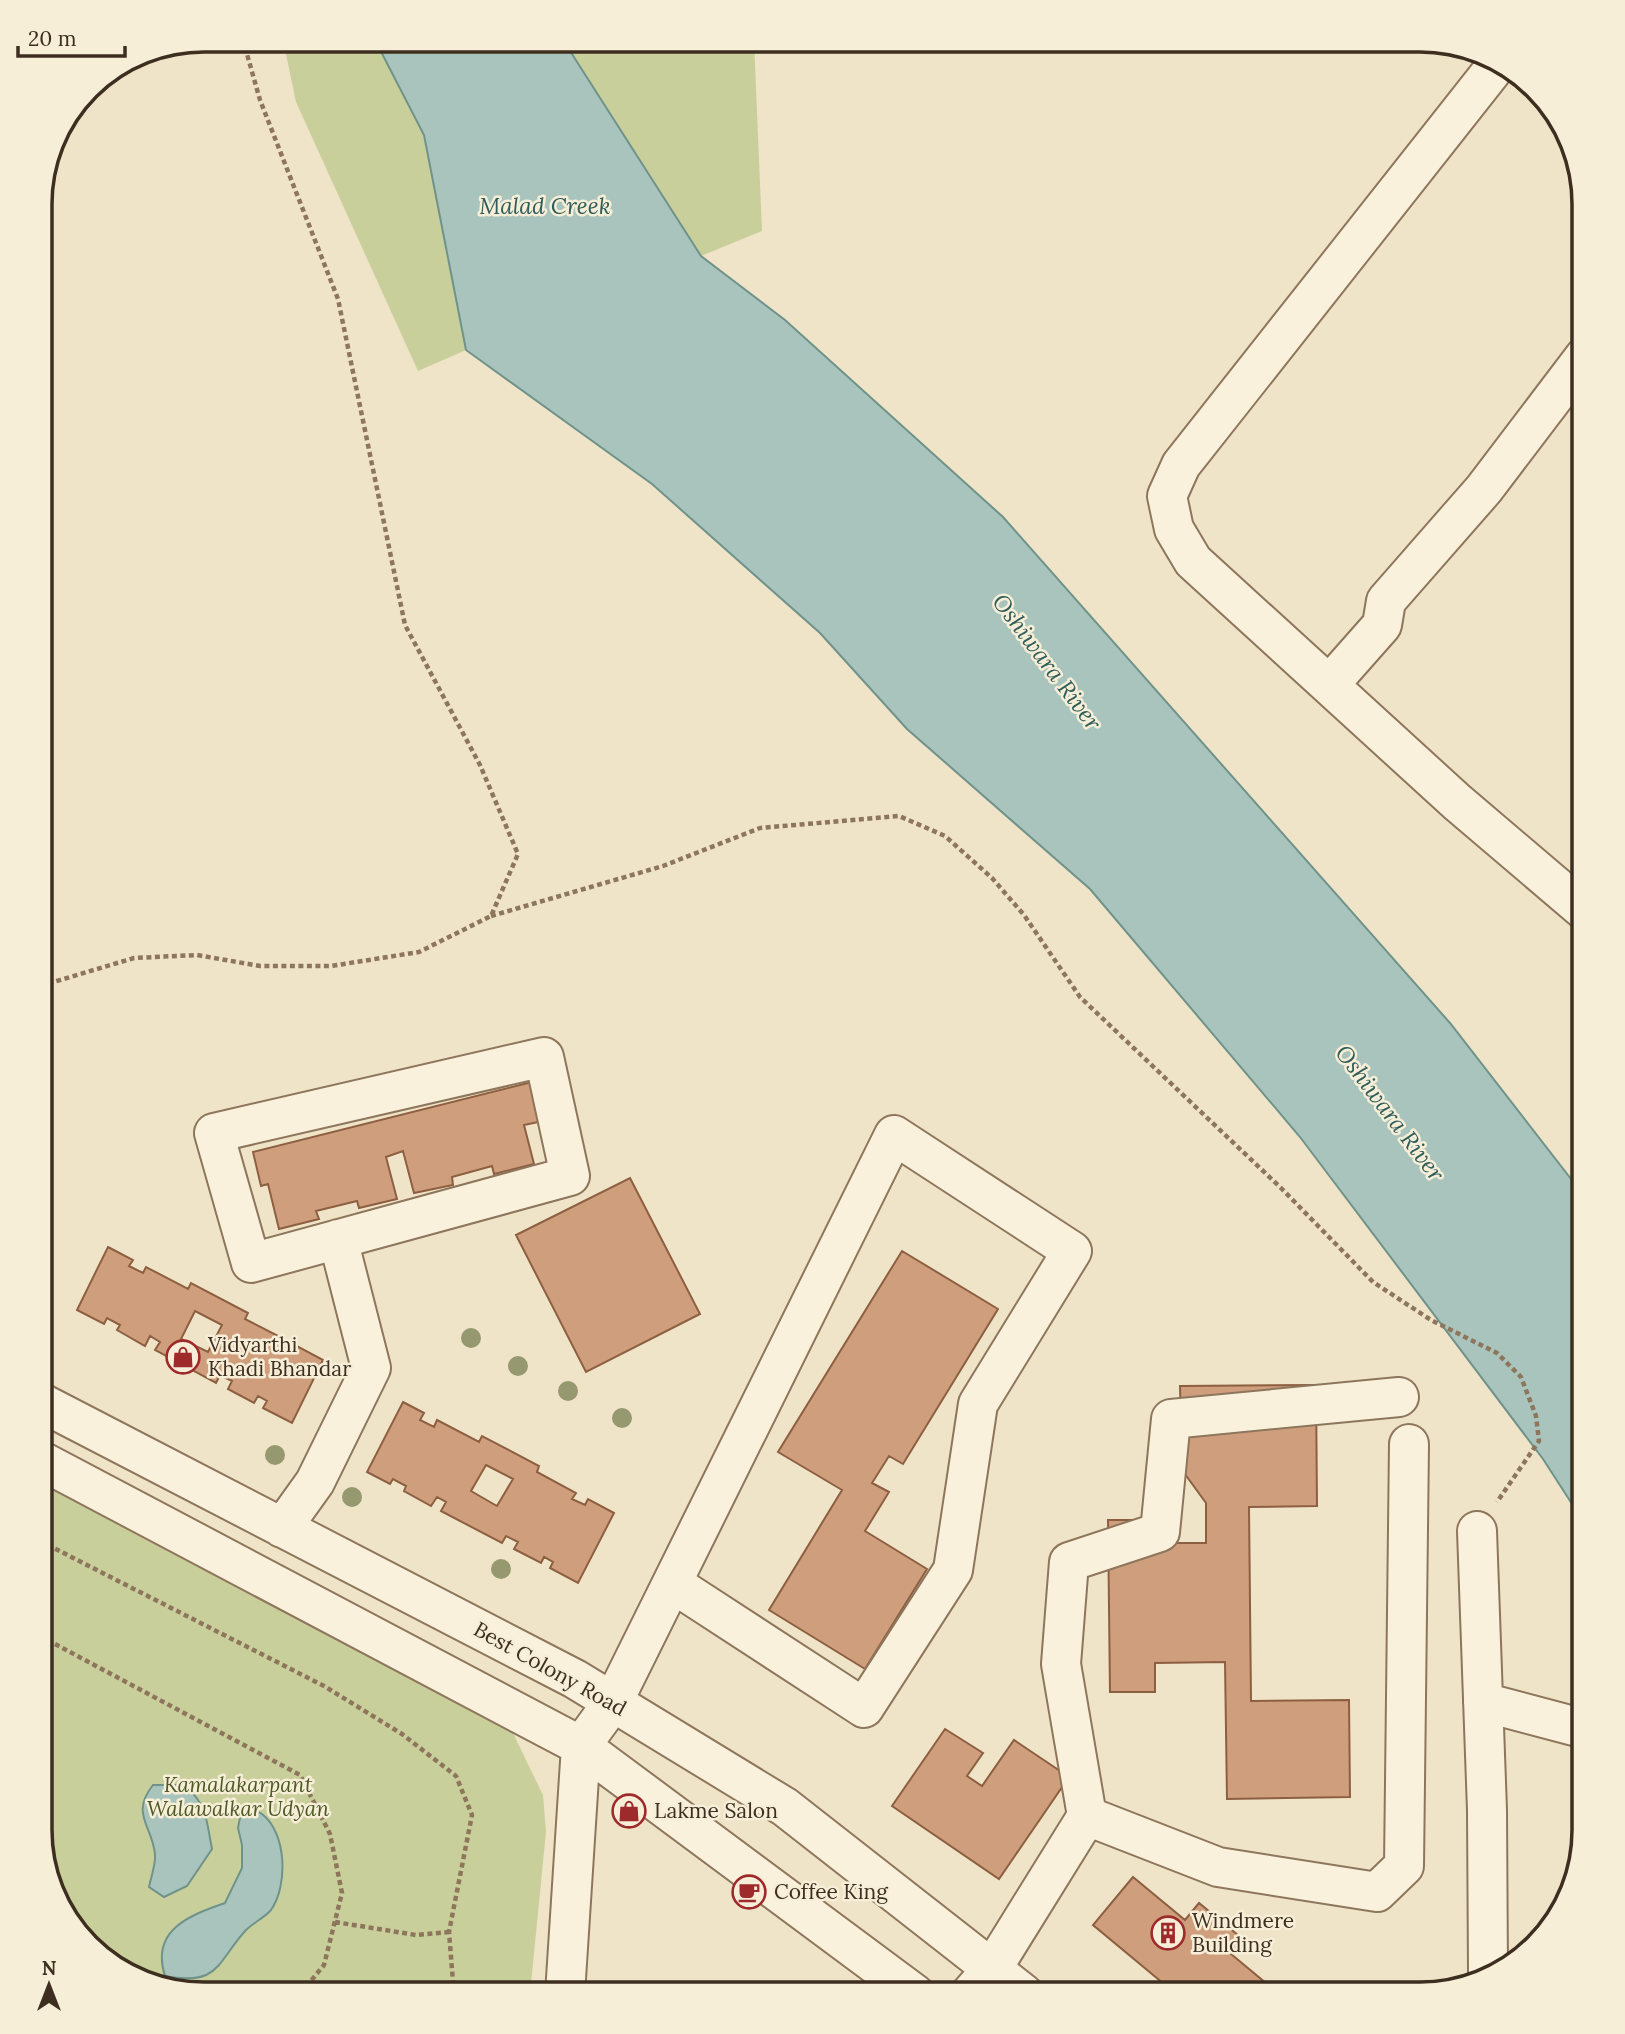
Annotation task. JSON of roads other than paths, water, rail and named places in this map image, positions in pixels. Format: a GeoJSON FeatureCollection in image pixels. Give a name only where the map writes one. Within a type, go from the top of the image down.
{"type":"FeatureCollection","features":[{"type":"Feature","properties":{"kind":"street"},"geometry":{"type":"LineString","coordinates":[[1492,71],[1181,465],[1167,496],[1174,529],[1193,561],[1457,802],[1572,900]]}},
{"type":"Feature","properties":{"kind":"street"},"geometry":{"type":"LineString","coordinates":[[1329,685],[1382,625],[1386,601],[1484,489],[1572,373]]}},
{"type":"Feature","properties":{"kind":"street"},"geometry":{"type":"LineString","coordinates":[[544,1057],[570,1176],[338,1239],[251,1264],[214,1133],[544,1057]]}},
{"type":"Feature","properties":{"kind":"street"},"geometry":{"type":"LineString","coordinates":[[566,1982],[581,1746],[613,1702],[894,1135],[1072,1251],[978,1404],[953,1570],[863,1708],[672,1583]]}},
{"type":"Feature","properties":{"kind":"street"},"geometry":{"type":"LineString","coordinates":[[282,1528],[315,1482],[371,1368],[338,1239]]}},
{"type":"Feature","properties":{"kind":"street"},"geometry":{"type":"LineString","coordinates":[[981,1981],[1087,1816],[1061,1664],[1069,1562],[1160,1532],[1171,1419],[1399,1397]]}},
{"type":"Feature","properties":{"kind":"street","name":"Best Colony Road"},"geometry":{"type":"LineString","coordinates":[[52,1408],[575,1679],[785,1807],[981,1981]]}},
{"type":"Feature","properties":{"kind":"street"},"geometry":{"type":"LineString","coordinates":[[1087,1816],[1231,1870],[1377,1892],[1404,1866],[1409,1444]]}},
{"type":"Feature","properties":{"kind":"street"},"geometry":{"type":"LineString","coordinates":[[52,1466],[581,1746],[899,1982]]}},
{"type":"Feature","properties":{"kind":"street"},"geometry":{"type":"LineString","coordinates":[[1477,1531],[1488,1966]]}},
{"type":"Feature","properties":{"kind":"street"},"geometry":{"type":"LineString","coordinates":[[1483,1702],[1572,1726]]}},
{"type":"Feature","properties":{"kind":"water"},"geometry":{"type":"Polygon","coordinates":[[[381,52],[571,52],[701,256],[785,320],[1003,517],[1450,1023],[1572,1180],[1572,1504],[1543,1459],[1300,1137],[1090,889],[907,729],[820,633],[652,484],[466,350],[424,135],[381,52]]]}},
{"type":"Feature","properties":{"kind":"water"},"geometry":{"type":"Polygon","coordinates":[[[153,1785],[185,1785],[193,1793],[205,1814],[212,1849],[187,1886],[164,1897],[149,1887],[155,1854],[144,1820],[143,1804],[153,1785]]]}},
{"type":"Feature","properties":{"kind":"water"},"geometry":{"type":"Polygon","coordinates":[[[242,1807],[262,1814],[276,1834],[282,1860],[277,1900],[271,1910],[246,1930],[222,1962],[207,1975],[197,1978],[165,1976],[162,1960],[163,1947],[168,1936],[187,1919],[225,1903],[242,1868],[242,1845],[238,1828],[242,1807]]]}},
{"type":"Feature","properties":{"kind":"place","name":"Vidyarthi Khadi Bhandar"},"geometry":{"type":"Point","coordinates":[183,1357]}},
{"type":"Feature","properties":{"kind":"place","name":"Lakme Salon"},"geometry":{"type":"Point","coordinates":[629,1811]}},
{"type":"Feature","properties":{"kind":"place","name":"Coffee King"},"geometry":{"type":"Point","coordinates":[749,1892]}},
{"type":"Feature","properties":{"kind":"place","name":"Windmere Building"},"geometry":{"type":"Point","coordinates":[1168,1933]}},
{"type":"Feature","properties":{"kind":"water label","name":"Malad Creek"},"geometry":{"type":"Point","coordinates":[545,206]}},
{"type":"Feature","properties":{"kind":"water label","name":"Oshiwara River"},"geometry":{"type":"Point","coordinates":[1047,662]}},
{"type":"Feature","properties":{"kind":"water label","name":"Oshiwara River"},"geometry":{"type":"Point","coordinates":[1390,1113]}},
{"type":"Feature","properties":{"kind":"park label","name":"Kamalakarpant Walawalkar Udyan"},"geometry":{"type":"Point","coordinates":[238,1797]}}]}
